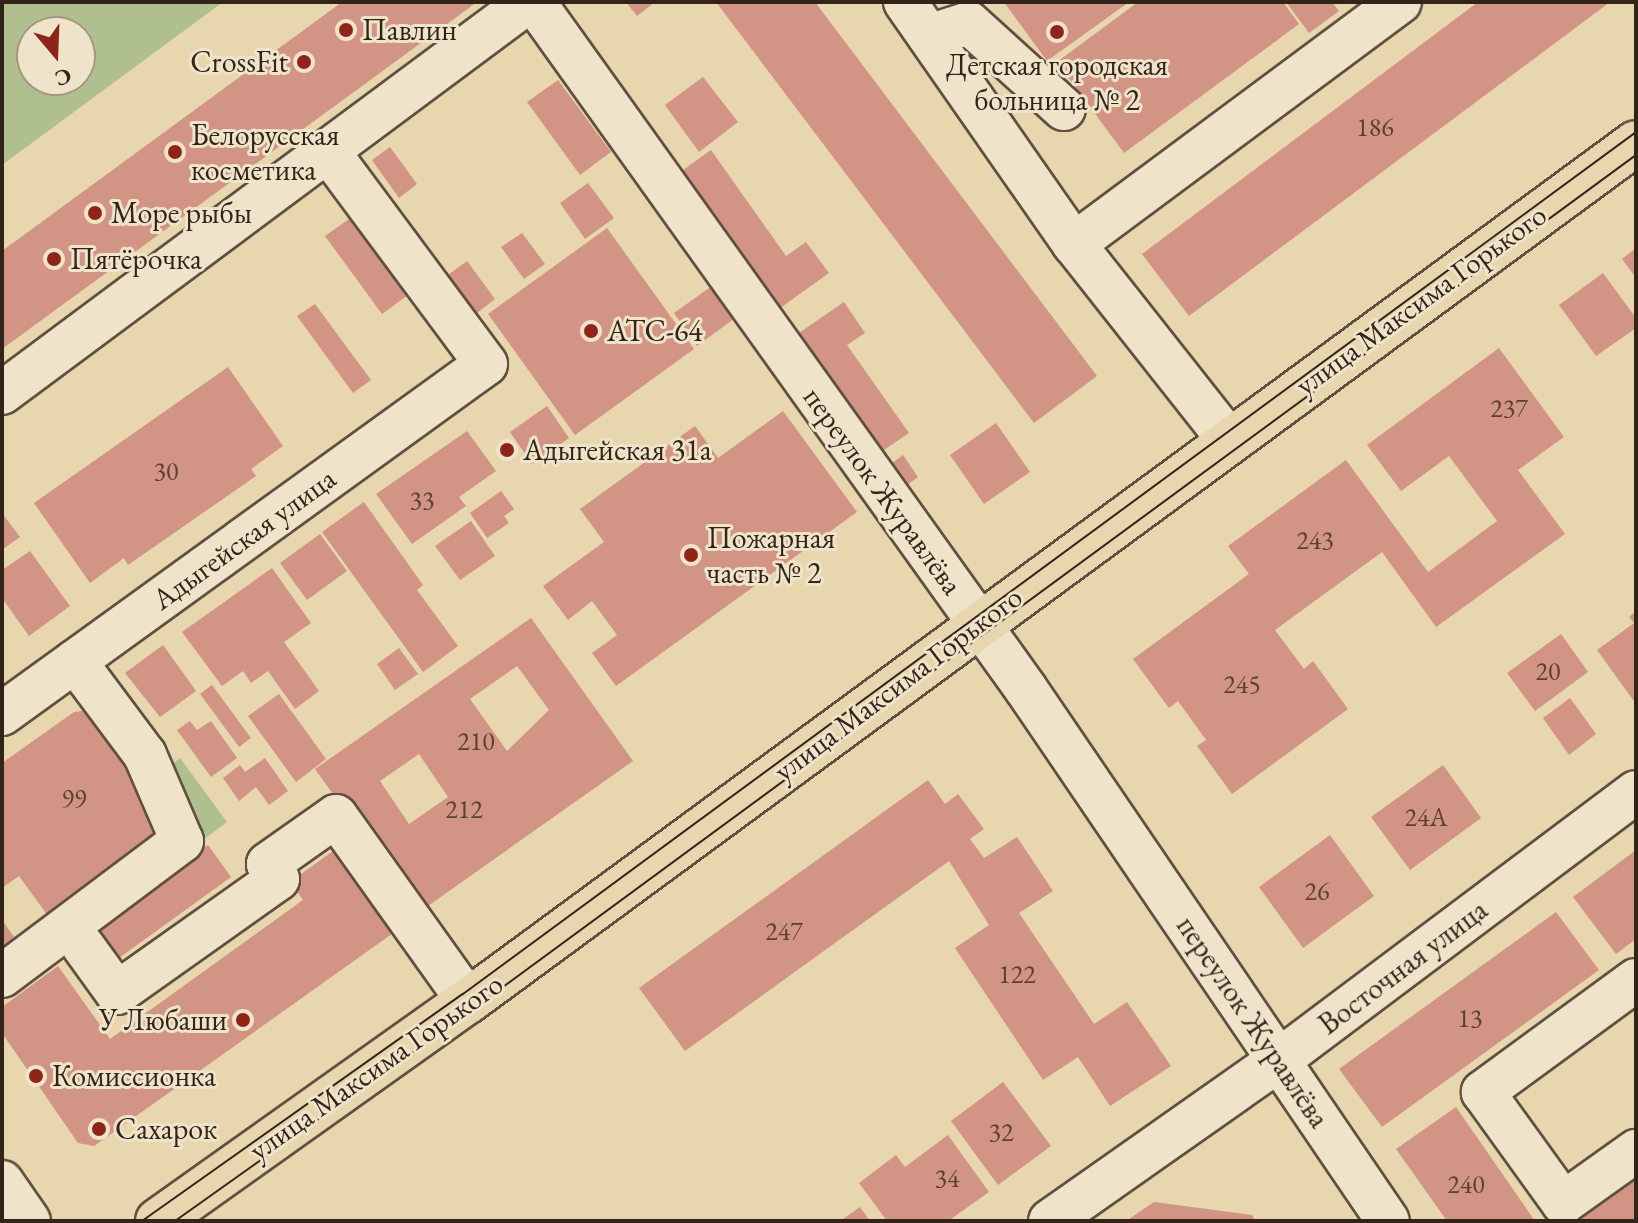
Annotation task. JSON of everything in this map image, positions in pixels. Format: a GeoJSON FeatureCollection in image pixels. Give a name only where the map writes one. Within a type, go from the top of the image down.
{"type":"FeatureCollection","features":[{"type":"Feature","properties":{"kind":"main road","name":"улица Максима Горького"},"geometry":{"type":"LineString","coordinates":[[158,1221],[468,1001],[977,623],[1636,143]]}},
{"type":"Feature","properties":{"kind":"street"},"geometry":{"type":"LineString","coordinates":[[2,393],[531,2]]}},
{"type":"Feature","properties":{"kind":"street","name":"переулок Журавлёва"},"geometry":{"type":"LineString","coordinates":[[531,2],[977,623],[1388,1221]]}},
{"type":"Feature","properties":{"kind":"street"},"geometry":{"type":"LineString","coordinates":[[905,2],[1074,244],[1229,440]]}},
{"type":"Feature","properties":{"kind":"street"},"geometry":{"type":"LineString","coordinates":[[1074,244],[1378,8]]}},
{"type":"Feature","properties":{"kind":"street"},"geometry":{"type":"LineString","coordinates":[[929,36],[969,23],[1064,109]]}},
{"type":"Feature","properties":{"kind":"street","name":"Адыгейская улица"},"geometry":{"type":"LineString","coordinates":[[2,714],[486,364],[328,151]]}},
{"type":"Feature","properties":{"kind":"street"},"geometry":{"type":"LineString","coordinates":[[2,976],[182,841],[145,755],[75,661]]}},
{"type":"Feature","properties":{"kind":"street","name":"Восточная улица"},"geometry":{"type":"LineString","coordinates":[[1050,1221],[1279,1060],[1636,792]]}},
{"type":"Feature","properties":{"kind":"street"},"geometry":{"type":"LineString","coordinates":[[83,946],[117,993],[278,879],[268,864],[336,816],[468,1001]]}},
{"type":"Feature","properties":{"kind":"street"},"geometry":{"type":"LineString","coordinates":[[1636,980],[1483,1092],[1563,1203],[1636,1151]]}},
{"type":"Feature","properties":{"kind":"street"},"geometry":{"type":"LineString","coordinates":[[2,1182],[29,1221]]}},
{"type":"Feature","properties":{"kind":"green space"},"geometry":{"type":"Polygon","coordinates":[[[2,2],[223,2],[96,96],[96,16],[16,16],[16,96],[96,96],[2,165],[2,2]]]}},
{"type":"Feature","properties":{"kind":"green space"},"geometry":{"type":"Polygon","coordinates":[[[180,758],[227,822],[199,843],[161,773],[180,758]]]}},
{"type":"Feature","properties":{"kind":"building"},"geometry":{"type":"Polygon","coordinates":[[[342,2],[477,2],[2,349],[2,251],[342,2]]]}},
{"type":"Feature","properties":{"kind":"building"},"geometry":{"type":"Polygon","coordinates":[[[626,2],[655,2],[637,16],[626,2]]]}},
{"type":"Feature","properties":{"kind":"building"},"geometry":{"type":"Polygon","coordinates":[[[716,2],[815,2],[1097,376],[1034,423],[716,2]]]}},
{"type":"Feature","properties":{"kind":"building","name":"Детская городская больница № 2"},"geometry":{"type":"Polygon","coordinates":[[[1004,2],[1129,2],[1047,61],[1004,2]]]}},
{"type":"Feature","properties":{"kind":"building"},"geometry":{"type":"Polygon","coordinates":[[[1138,2],[1283,2],[1299,24],[1124,153],[1057,62],[1138,2]]]}},
{"type":"Feature","properties":{"kind":"building"},"geometry":{"type":"Polygon","coordinates":[[[1286,2],[1332,2],[1339,11],[1309,33],[1286,2]]]}},
{"type":"Feature","properties":{"kind":"building"},"geometry":{"type":"Polygon","coordinates":[[[1478,2],[1610,2],[1189,316],[1142,254],[1478,2]]]}},
{"type":"Feature","properties":{"kind":"building"},"geometry":{"type":"Polygon","coordinates":[[[703,77],[738,122],[699,152],[665,105],[703,77]]]}},
{"type":"Feature","properties":{"kind":"building"},"geometry":{"type":"Polygon","coordinates":[[[558,80],[611,152],[580,175],[527,102],[558,80]]]}},
{"type":"Feature","properties":{"kind":"building"},"geometry":{"type":"Polygon","coordinates":[[[390,147],[417,184],[399,198],[372,160],[390,147]]]}},
{"type":"Feature","properties":{"kind":"building"},"geometry":{"type":"Polygon","coordinates":[[[711,150],[786,256],[806,242],[829,273],[776,311],[679,173],[711,150]]]}},
{"type":"Feature","properties":{"kind":"building"},"geometry":{"type":"Polygon","coordinates":[[[588,183],[614,218],[585,239],[560,203],[588,183]]]}},
{"type":"Feature","properties":{"kind":"building"},"geometry":{"type":"Polygon","coordinates":[[[356,214],[412,292],[382,314],[325,236],[356,214]]]}},
{"type":"Feature","properties":{"kind":"building","name":"АТС-64"},"geometry":{"type":"Polygon","coordinates":[[[607,228],[694,349],[575,435],[488,314],[607,228]]]}},
{"type":"Feature","properties":{"kind":"building"},"geometry":{"type":"Polygon","coordinates":[[[522,233],[545,264],[524,279],[501,247],[522,233]]]}},
{"type":"Feature","properties":{"kind":"building"},"geometry":{"type":"Polygon","coordinates":[[[1636,248],[1636,278],[1622,259],[1636,248]]]}},
{"type":"Feature","properties":{"kind":"building"},"geometry":{"type":"Polygon","coordinates":[[[467,261],[495,299],[473,316],[445,277],[467,261]]]}},
{"type":"Feature","properties":{"kind":"building"},"geometry":{"type":"Polygon","coordinates":[[[1603,273],[1636,318],[1636,328],[1596,356],[1559,305],[1603,273]]]}},
{"type":"Feature","properties":{"kind":"building"},"geometry":{"type":"Polygon","coordinates":[[[712,286],[735,318],[697,346],[674,313],[712,286]]]}},
{"type":"Feature","properties":{"kind":"building"},"geometry":{"type":"Polygon","coordinates":[[[844,302],[865,333],[847,345],[909,433],[878,454],[796,335],[844,302]]]}},
{"type":"Feature","properties":{"kind":"building"},"geometry":{"type":"Polygon","coordinates":[[[315,304],[371,380],[353,393],[297,316],[315,304]]]}},
{"type":"Feature","properties":{"kind":"building"},"geometry":{"type":"Polygon","coordinates":[[[1499,348],[1564,437],[1518,470],[1565,534],[1436,627],[1382,552],[1275,630],[1304,669],[1313,661],[1348,709],[1232,794],[1197,746],[1206,740],[1178,701],[1169,708],[1133,659],[1249,574],[1228,546],[1346,460],[1428,572],[1497,521],[1449,456],[1401,491],[1367,445],[1499,348]]]}},
{"type":"Feature","properties":{"kind":"building"},"geometry":{"type":"Polygon","coordinates":[[[228,367],[283,446],[251,469],[256,476],[128,565],[124,558],[90,583],[34,503],[228,367]]]}},
{"type":"Feature","properties":{"kind":"building"},"geometry":{"type":"Polygon","coordinates":[[[547,406],[569,438],[532,464],[510,432],[547,406]]]}},
{"type":"Feature","properties":{"kind":"building","name":"Пожарная часть № 2"},"geometry":{"type":"Polygon","coordinates":[[[783,411],[857,512],[616,686],[592,653],[617,635],[592,601],[568,620],[543,586],[604,542],[580,509],[695,426],[718,458],[783,411]]]}},
{"type":"Feature","properties":{"kind":"building"},"geometry":{"type":"Polygon","coordinates":[[[996,423],[1030,472],[984,504],[950,455],[996,423]]]}},
{"type":"Feature","properties":{"kind":"building"},"geometry":{"type":"Polygon","coordinates":[[[467,431],[496,471],[459,497],[466,506],[412,544],[376,494],[467,431]]]}},
{"type":"Feature","properties":{"kind":"building"},"geometry":{"type":"Polygon","coordinates":[[[903,455],[918,477],[899,491],[884,469],[903,455]]]}},
{"type":"Feature","properties":{"kind":"building"},"geometry":{"type":"Polygon","coordinates":[[[501,491],[514,509],[504,516],[509,523],[487,538],[470,513],[501,491]]]}},
{"type":"Feature","properties":{"kind":"building"},"geometry":{"type":"Polygon","coordinates":[[[364,502],[423,585],[417,590],[458,646],[423,672],[322,532],[364,502]]]}},
{"type":"Feature","properties":{"kind":"building"},"geometry":{"type":"Polygon","coordinates":[[[2,513],[20,537],[2,550],[2,513]]]}},
{"type":"Feature","properties":{"kind":"building"},"geometry":{"type":"Polygon","coordinates":[[[471,521],[495,556],[460,580],[435,546],[471,521]]]}},
{"type":"Feature","properties":{"kind":"building"},"geometry":{"type":"Polygon","coordinates":[[[320,534],[347,571],[307,600],[280,563],[320,534]]]}},
{"type":"Feature","properties":{"kind":"building"},"geometry":{"type":"Polygon","coordinates":[[[30,551],[70,606],[29,636],[2,598],[2,570],[30,551]]]}},
{"type":"Feature","properties":{"kind":"building"},"geometry":{"type":"Polygon","coordinates":[[[272,568],[311,623],[284,642],[319,691],[295,709],[268,671],[251,683],[243,671],[222,686],[182,632],[272,568]]]}},
{"type":"Feature","properties":{"kind":"building"},"geometry":{"type":"Polygon","coordinates":[[[1636,611],[1636,704],[1597,650],[1634,623],[1629,617],[1636,611]]]}},
{"type":"Feature","properties":{"kind":"building"},"geometry":{"type":"Polygon","coordinates":[[[531,618],[633,761],[418,913],[315,769],[531,618]],[[517,666],[470,699],[507,751],[549,710],[517,666]],[[419,754],[380,781],[409,824],[448,797],[419,754]]]}},
{"type":"Feature","properties":{"kind":"building"},"geometry":{"type":"Polygon","coordinates":[[[1561,634],[1588,672],[1535,711],[1507,673],[1561,634]]]}},
{"type":"Feature","properties":{"kind":"building"},"geometry":{"type":"Polygon","coordinates":[[[163,645],[196,691],[160,717],[125,673],[163,645]]]}},
{"type":"Feature","properties":{"kind":"building"},"geometry":{"type":"Polygon","coordinates":[[[399,648],[418,674],[395,690],[377,664],[399,648]]]}},
{"type":"Feature","properties":{"kind":"building"},"geometry":{"type":"Polygon","coordinates":[[[212,685],[251,738],[239,747],[200,694],[212,685]]]}},
{"type":"Feature","properties":{"kind":"building"},"geometry":{"type":"Polygon","coordinates":[[[279,694],[326,759],[296,782],[248,716],[279,694]]]}},
{"type":"Feature","properties":{"kind":"building"},"geometry":{"type":"Polygon","coordinates":[[[1570,698],[1596,734],[1569,755],[1543,718],[1570,698]]]}},
{"type":"Feature","properties":{"kind":"building"},"geometry":{"type":"Polygon","coordinates":[[[91,710],[105,717],[165,837],[51,920],[19,876],[2,888],[2,763],[74,712],[91,710]]]}},
{"type":"Feature","properties":{"kind":"building"},"geometry":{"type":"Polygon","coordinates":[[[190,721],[197,730],[211,721],[237,758],[211,777],[177,730],[190,721]]]}},
{"type":"Feature","properties":{"kind":"building"},"geometry":{"type":"Polygon","coordinates":[[[265,758],[288,791],[269,805],[256,787],[239,801],[223,778],[240,765],[245,772],[265,758]]]}},
{"type":"Feature","properties":{"kind":"building"},"geometry":{"type":"Polygon","coordinates":[[[1443,765],[1481,818],[1410,870],[1371,817],[1443,765]]]}},
{"type":"Feature","properties":{"kind":"building"},"geometry":{"type":"Polygon","coordinates":[[[928,780],[945,804],[958,794],[984,829],[970,839],[984,858],[1017,837],[1053,891],[1019,913],[1094,1024],[1127,1002],[1171,1066],[1110,1106],[1078,1057],[1043,1080],[955,948],[989,925],[949,861],[685,1051],[639,988],[928,780]]]}},
{"type":"Feature","properties":{"kind":"building"},"geometry":{"type":"Polygon","coordinates":[[[1330,835],[1374,896],[1303,948],[1259,887],[1330,835]]]}},
{"type":"Feature","properties":{"kind":"building"},"geometry":{"type":"Polygon","coordinates":[[[344,843],[403,926],[94,1146],[78,1143],[2,1033],[2,1007],[58,966],[110,1039],[303,900],[290,882],[344,843]]]}},
{"type":"Feature","properties":{"kind":"building"},"geometry":{"type":"Polygon","coordinates":[[[208,845],[231,877],[108,966],[85,933],[208,845]]]}},
{"type":"Feature","properties":{"kind":"building"},"geometry":{"type":"Polygon","coordinates":[[[1636,850],[1636,939],[1616,954],[1573,897],[1636,850]]]}},
{"type":"Feature","properties":{"kind":"building"},"geometry":{"type":"Polygon","coordinates":[[[1556,912],[1599,970],[1382,1127],[1339,1069],[1556,912]]]}},
{"type":"Feature","properties":{"kind":"building"},"geometry":{"type":"Polygon","coordinates":[[[2,920],[19,944],[2,956],[2,920]]]}},
{"type":"Feature","properties":{"kind":"building"},"geometry":{"type":"Polygon","coordinates":[[[1003,1082],[1051,1146],[998,1185],[951,1121],[1003,1082]]]}},
{"type":"Feature","properties":{"kind":"building"},"geometry":{"type":"Polygon","coordinates":[[[1456,1107],[1535,1221],[1447,1221],[1396,1149],[1456,1107]]]}},
{"type":"Feature","properties":{"kind":"building"},"geometry":{"type":"Polygon","coordinates":[[[948,1135],[989,1192],[948,1221],[887,1221],[859,1183],[896,1155],[905,1167],[948,1135]]]}},
{"type":"Feature","properties":{"kind":"building"},"geometry":{"type":"Polygon","coordinates":[[[1636,1179],[1636,1221],[1578,1221],[1636,1179]]]}},
{"type":"Feature","properties":{"kind":"building"},"geometry":{"type":"Polygon","coordinates":[[[1154,1202],[1252,1215],[1255,1221],[1126,1221],[1154,1202]]]}},
{"type":"Feature","properties":{"kind":"building"},"geometry":{"type":"Polygon","coordinates":[[[860,1207],[870,1221],[840,1221],[860,1207]]]}},
{"type":"Feature","properties":{"kind":"tram line"},"geometry":{"type":"LineString","coordinates":[[142,1221],[463,994],[1636,132]]}},
{"type":"Feature","properties":{"kind":"tram line"},"geometry":{"type":"LineString","coordinates":[[175,1221],[473,1009],[1636,155]]}},
{"type":"Feature","properties":{"kind":"place","name":"Павлин"},"geometry":{"type":"Point","coordinates":[346,30]}},
{"type":"Feature","properties":{"kind":"place","name":"Детская городская больница № 2"},"geometry":{"type":"Point","coordinates":[1057,32]}},
{"type":"Feature","properties":{"kind":"place","name":"CrossFit"},"geometry":{"type":"Point","coordinates":[304,62]}},
{"type":"Feature","properties":{"kind":"place","name":"Белорусская косметика"},"geometry":{"type":"Point","coordinates":[175,152]}},
{"type":"Feature","properties":{"kind":"place","name":"Море рыбы"},"geometry":{"type":"Point","coordinates":[95,213]}},
{"type":"Feature","properties":{"kind":"place","name":"Пятёрочка"},"geometry":{"type":"Point","coordinates":[54,259]}},
{"type":"Feature","properties":{"kind":"place","name":"АТС-64"},"geometry":{"type":"Point","coordinates":[591,331]}},
{"type":"Feature","properties":{"kind":"place","name":"Адыгейская 31а"},"geometry":{"type":"Point","coordinates":[507,450]}},
{"type":"Feature","properties":{"kind":"place","name":"Пожарная часть № 2"},"geometry":{"type":"Point","coordinates":[691,555]}},
{"type":"Feature","properties":{"kind":"place","name":"У Любаши"},"geometry":{"type":"Point","coordinates":[243,1020]}},
{"type":"Feature","properties":{"kind":"place","name":"Комиссионка"},"geometry":{"type":"Point","coordinates":[36,1076]}},
{"type":"Feature","properties":{"kind":"place","name":"Сахарок"},"geometry":{"type":"Point","coordinates":[99,1129]}}]}
